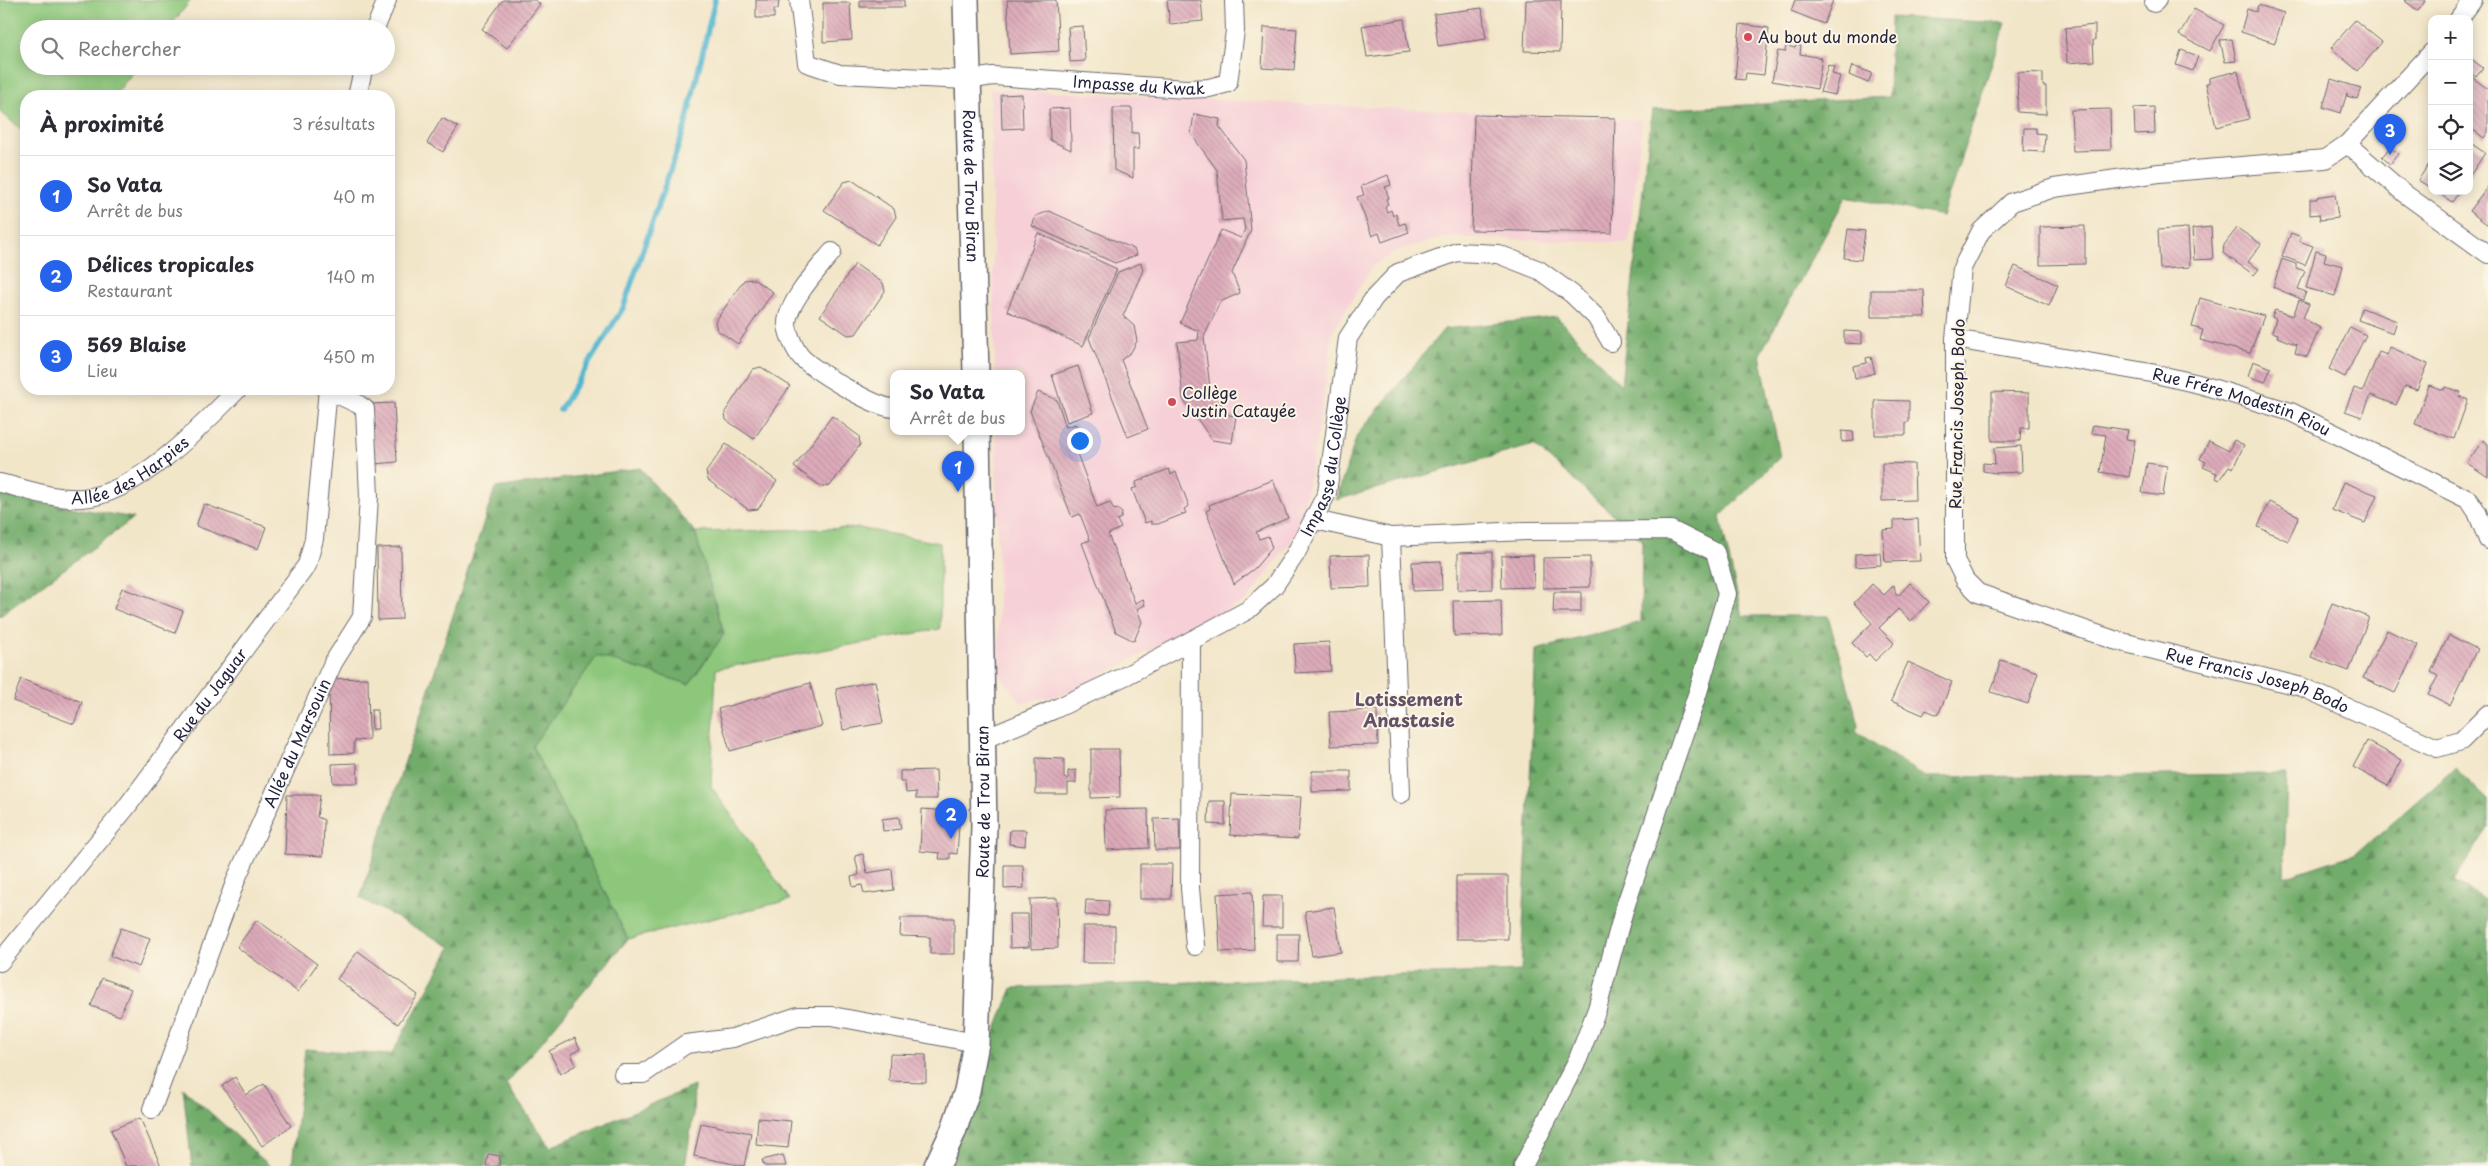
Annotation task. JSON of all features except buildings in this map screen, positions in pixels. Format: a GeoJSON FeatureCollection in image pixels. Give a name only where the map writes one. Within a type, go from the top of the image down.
{"type":"FeatureCollection","features":[{"type":"Feature","properties":{"kind":"main road","name":"Route de Trou Biran"},"geometry":{"type":"LineString","coordinates":[[966,0],[976,370]]}},
{"type":"Feature","properties":{"kind":"main road","name":"Route de Trou Biran"},"geometry":{"type":"LineString","coordinates":[[936,1166],[953,1132],[967,1091],[976,1043],[984,826],[977,435]]}},
{"type":"Feature","properties":{"kind":"street"},"geometry":{"type":"LineString","coordinates":[[379,20],[387,0]]}},
{"type":"Feature","properties":{"kind":"street"},"geometry":{"type":"LineString","coordinates":[[799,0],[808,63],[840,74],[967,80]]}},
{"type":"Feature","properties":{"kind":"street","name":"Impasse du Kwak"},"geometry":{"type":"LineString","coordinates":[[967,80],[993,76],[1186,88],[1209,88],[1228,83],[1235,31],[1234,0]]}},
{"type":"Feature","properties":{"kind":"street"},"geometry":{"type":"LineString","coordinates":[[2462,15],[2473,0]]}},
{"type":"Feature","properties":{"kind":"street","name":"Rue Francis Joseph Bodo"},"geometry":{"type":"LineString","coordinates":[[2428,56],[2347,144],[2325,159],[2159,173],[2054,188],[2012,202],[1981,231],[1962,268],[1955,339],[1955,560],[1965,580],[1978,594],[2114,640],[2302,687],[2437,748],[2461,741],[2470,729],[2488,714]]}},
{"type":"Feature","properties":{"kind":"street"},"geometry":{"type":"LineString","coordinates":[[358,90],[362,75]]}},
{"type":"Feature","properties":{"kind":"street"},"geometry":{"type":"LineString","coordinates":[[2347,144],[2405,194],[2488,254]]}},
{"type":"Feature","properties":{"kind":"street"},"geometry":{"type":"LineString","coordinates":[[832,252],[800,295],[787,323],[790,336],[800,357],[857,394],[885,408],[890,408]]}},
{"type":"Feature","properties":{"kind":"street","name":"Impasse du Collège"},"geometry":{"type":"LineString","coordinates":[[982,740],[1054,710],[1192,642],[1248,610],[1274,586],[1315,520],[1327,493],[1348,338],[1374,298],[1398,273],[1457,252],[1498,254],[1538,270],[1572,294],[1596,317],[1611,342]]}},
{"type":"Feature","properties":{"kind":"street","name":"Rue Frére Modestin Riou"},"geometry":{"type":"LineString","coordinates":[[1955,339],[2152,373],[2199,384],[2291,412],[2468,500],[2478,512],[2488,540]]}},
{"type":"Feature","properties":{"kind":"street","name":"Allée des Harpies"},"geometry":{"type":"LineString","coordinates":[[0,483],[64,498],[84,498],[100,494],[135,479],[174,450],[232,395]]}},
{"type":"Feature","properties":{"kind":"street","name":"Rue du Jaguar"},"geometry":{"type":"LineString","coordinates":[[0,962],[125,809],[307,565],[314,539],[327,395]]}},
{"type":"Feature","properties":{"kind":"street","name":"Allée du Marsouin"},"geometry":{"type":"LineString","coordinates":[[152,1109],[236,877],[333,663],[362,618],[369,496],[366,409],[340,395]]}},
{"type":"Feature","properties":{"kind":"street"},"geometry":{"type":"LineString","coordinates":[[1315,520],[1392,537],[1526,531],[1671,530],[1715,552],[1727,594],[1698,692],[1624,910],[1597,1009],[1578,1058],[1523,1166]]}},
{"type":"Feature","properties":{"kind":"street"},"geometry":{"type":"LineString","coordinates":[[1392,537],[1401,794]]}},
{"type":"Feature","properties":{"kind":"street"},"geometry":{"type":"LineString","coordinates":[[1192,642],[1190,888],[1195,946]]}},
{"type":"Feature","properties":{"kind":"street"},"geometry":{"type":"LineString","coordinates":[[623,1074],[643,1074],[686,1044],[733,1038],[798,1016],[832,1016],[976,1043]]}},
{"type":"Feature","properties":{"kind":"shaded area","name":"Collège Justin Catayée"},"geometry":{"type":"Polygon","coordinates":[[[990,89],[1642,120],[1629,243],[1447,237],[1396,251],[1372,266],[1332,333],[1329,367],[1300,529],[1247,600],[1067,693],[1021,703],[999,673],[996,435],[1025,435],[1025,370],[995,370],[990,89]]]}},
{"type":"Feature","properties":{"kind":"green space"},"geometry":{"type":"Polygon","coordinates":[[[0,0],[191,0],[175,20],[20,20],[20,75],[131,75],[119,90],[20,90],[20,128],[0,112],[0,0]]]}},
{"type":"Feature","properties":{"kind":"green space"},"geometry":{"type":"Polygon","coordinates":[[[1891,17],[2005,23],[1942,216],[1846,197],[1760,354],[1780,457],[1720,517],[1742,616],[1828,616],[1859,725],[1855,731],[1925,777],[2287,774],[2284,877],[2357,853],[2455,768],[2488,800],[2488,828],[2454,881],[2488,902],[2488,1166],[943,1166],[1012,988],[1521,971],[1536,650],[1641,622],[1642,540],[1534,445],[1336,500],[1357,435],[1444,329],[1557,317],[1621,385],[1652,110],[1889,97],[1891,17]]]}},
{"type":"Feature","properties":{"kind":"green space"},"geometry":{"type":"Polygon","coordinates":[[[640,468],[695,532],[724,634],[689,684],[597,656],[532,746],[628,939],[506,1084],[550,1147],[694,1086],[693,1117],[685,1166],[292,1166],[305,1049],[391,1055],[451,947],[360,898],[495,488],[640,468]]]}},
{"type":"Feature","properties":{"kind":"green space"},"geometry":{"type":"Polygon","coordinates":[[[0,495],[134,518],[0,616],[0,495]]]}},
{"type":"Feature","properties":{"kind":"green space"},"geometry":{"type":"Polygon","coordinates":[[[859,528],[940,543],[940,629],[716,669],[711,786],[790,900],[628,939],[532,746],[597,656],[689,684],[724,634],[695,532],[859,528]]]}},
{"type":"Feature","properties":{"kind":"green space"},"geometry":{"type":"Polygon","coordinates":[[[183,1088],[270,1166],[192,1166],[183,1088]]]}},
{"type":"Feature","properties":{"kind":"waterway"},"geometry":{"type":"LineString","coordinates":[[560,410],[623,308],[685,127],[715,0]]}},
{"type":"Feature","properties":{"kind":"place","name":"Au bout du monde"},"geometry":{"type":"Point","coordinates":[1748,37]}},
{"type":"Feature","properties":{"kind":"place","name":"569 Blaise"},"geometry":{"type":"Point","coordinates":[2390,155]}},
{"type":"Feature","properties":{"kind":"place","name":"Collège Justin Catayée"},"geometry":{"type":"Point","coordinates":[1172,402]}},
{"type":"Feature","properties":{"kind":"place","name":"So Vata"},"geometry":{"type":"Point","coordinates":[958,492]}},
{"type":"Feature","properties":{"kind":"place","name":"Délices tropicales"},"geometry":{"type":"Point","coordinates":[951,839]}},
{"type":"Feature","properties":{"kind":"district","name":"Lotissement Anastasie"},"geometry":{"type":"Point","coordinates":[1409,710]}}]}
